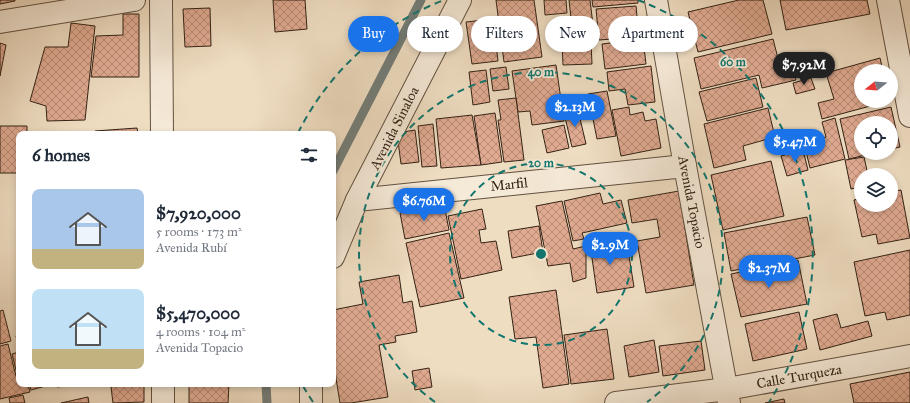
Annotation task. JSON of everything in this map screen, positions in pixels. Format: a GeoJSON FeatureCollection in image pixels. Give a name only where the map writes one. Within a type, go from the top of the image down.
{"type":"FeatureCollection","features":[{"type":"Feature","properties":{"kind":"street"},"geometry":{"type":"LineString","coordinates":[[0,22],[134,0]]}},
{"type":"Feature","properties":{"kind":"street"},"geometry":{"type":"LineString","coordinates":[[161,0],[162,131]]}},
{"type":"Feature","properties":{"kind":"street","name":"Avenida Sinaloa"},"geometry":{"type":"LineString","coordinates":[[336,250],[357,200],[460,0]]}},
{"type":"Feature","properties":{"kind":"street","name":"Avenida Topacio"},"geometry":{"type":"LineString","coordinates":[[656,0],[728,396]]}},
{"type":"Feature","properties":{"kind":"street"},"geometry":{"type":"LineString","coordinates":[[888,0],[910,116]]}},
{"type":"Feature","properties":{"kind":"street","name":"Marfil"},"geometry":{"type":"LineString","coordinates":[[357,200],[685,166]]}},
{"type":"Feature","properties":{"kind":"street","name":"Calle Turqueza"},"geometry":{"type":"LineString","coordinates":[[616,403],[728,396],[910,356]]}},
{"type":"Feature","properties":{"kind":"street"},"geometry":{"type":"LineString","coordinates":[[163,387],[163,403]]}},
{"type":"Feature","properties":{"kind":"street"},"geometry":{"type":"LineString","coordinates":[[311,387],[311,403]]}},
{"type":"Feature","properties":{"kind":"building"},"geometry":{"type":"Polygon","coordinates":[[[0,0],[15,0],[15,1],[0,4],[0,0]]]}},
{"type":"Feature","properties":{"kind":"building"},"geometry":{"type":"Polygon","coordinates":[[[273,0],[305,0],[307,29],[275,32],[273,0]]]}},
{"type":"Feature","properties":{"kind":"building"},"geometry":{"type":"Polygon","coordinates":[[[496,0],[534,0],[536,16],[498,16],[496,0]]]}},
{"type":"Feature","properties":{"kind":"building"},"geometry":{"type":"Polygon","coordinates":[[[544,0],[566,0],[567,13],[545,15],[544,0]]]}},
{"type":"Feature","properties":{"kind":"building"},"geometry":{"type":"Polygon","coordinates":[[[569,0],[590,0],[592,16],[571,16],[569,0]]]}},
{"type":"Feature","properties":{"kind":"building"},"geometry":{"type":"Polygon","coordinates":[[[592,0],[638,0],[638,3],[593,7],[592,0]]]}},
{"type":"Feature","properties":{"kind":"building"},"geometry":{"type":"Polygon","coordinates":[[[739,0],[763,0],[772,34],[698,52],[698,16],[689,16],[688,12],[739,0]]]}},
{"type":"Feature","properties":{"kind":"building"},"geometry":{"type":"Polygon","coordinates":[[[780,0],[867,0],[870,14],[786,30],[780,0]]]}},
{"type":"Feature","properties":{"kind":"building"},"geometry":{"type":"Polygon","coordinates":[[[636,6],[637,16],[608,16],[608,39],[600,40],[600,16],[597,16],[596,9],[636,6]]]}},
{"type":"Feature","properties":{"kind":"building"},"geometry":{"type":"Polygon","coordinates":[[[210,8],[211,46],[185,47],[183,9],[210,8]]]}},
{"type":"Feature","properties":{"kind":"building"},"geometry":{"type":"Polygon","coordinates":[[[123,14],[139,14],[139,77],[91,77],[96,36],[123,35],[123,14]]]}},
{"type":"Feature","properties":{"kind":"building"},"geometry":{"type":"Polygon","coordinates":[[[471,21],[471,52],[497,52],[498,61],[472,64],[466,22],[471,21]]]}},
{"type":"Feature","properties":{"kind":"building"},"geometry":{"type":"Polygon","coordinates":[[[537,21],[542,57],[504,62],[503,52],[537,52],[537,21]]]}},
{"type":"Feature","properties":{"kind":"building"},"geometry":{"type":"Polygon","coordinates":[[[71,23],[95,26],[85,120],[47,121],[46,106],[30,101],[45,47],[68,47],[71,23]]]}},
{"type":"Feature","properties":{"kind":"building"},"geometry":{"type":"Polygon","coordinates":[[[773,39],[780,66],[792,62],[796,80],[762,88],[759,75],[701,89],[694,58],[773,39]]]}},
{"type":"Feature","properties":{"kind":"building"},"geometry":{"type":"Polygon","coordinates":[[[0,43],[6,45],[0,76],[0,43]]]}},
{"type":"Feature","properties":{"kind":"building"},"geometry":{"type":"Polygon","coordinates":[[[608,43],[608,52],[645,52],[646,64],[605,69],[602,44],[608,43]]]}},
{"type":"Feature","properties":{"kind":"building"},"geometry":{"type":"Polygon","coordinates":[[[562,52],[591,52],[592,64],[563,65],[562,52]]]}},
{"type":"Feature","properties":{"kind":"building"},"geometry":{"type":"Polygon","coordinates":[[[880,58],[881,64],[858,64],[880,58]]]}},
{"type":"Feature","properties":{"kind":"building"},"geometry":{"type":"Polygon","coordinates":[[[556,65],[564,121],[532,125],[530,111],[518,112],[512,71],[556,65]]]}},
{"type":"Feature","properties":{"kind":"building"},"geometry":{"type":"Polygon","coordinates":[[[854,65],[854,108],[863,108],[822,119],[818,103],[834,99],[826,73],[854,65]]]}},
{"type":"Feature","properties":{"kind":"building"},"geometry":{"type":"Polygon","coordinates":[[[651,66],[655,102],[628,105],[625,89],[609,91],[607,72],[651,66]]]}},
{"type":"Feature","properties":{"kind":"building"},"geometry":{"type":"Polygon","coordinates":[[[506,67],[509,89],[493,91],[490,69],[506,67]]]}},
{"type":"Feature","properties":{"kind":"building"},"geometry":{"type":"Polygon","coordinates":[[[486,70],[490,102],[473,105],[469,72],[486,70]]]}},
{"type":"Feature","properties":{"kind":"building"},"geometry":{"type":"Polygon","coordinates":[[[756,78],[763,107],[707,121],[699,92],[756,78]]]}},
{"type":"Feature","properties":{"kind":"building"},"geometry":{"type":"Polygon","coordinates":[[[811,78],[815,89],[796,94],[793,83],[811,78]]]}},
{"type":"Feature","properties":{"kind":"building"},"geometry":{"type":"Polygon","coordinates":[[[607,91],[616,136],[597,139],[588,94],[607,91]]]}},
{"type":"Feature","properties":{"kind":"building"},"geometry":{"type":"Polygon","coordinates":[[[516,98],[524,160],[504,162],[498,120],[501,120],[498,100],[516,98]]]}},
{"type":"Feature","properties":{"kind":"building"},"geometry":{"type":"Polygon","coordinates":[[[629,107],[630,115],[643,112],[645,121],[656,119],[661,148],[621,156],[612,110],[629,107]]]}},
{"type":"Feature","properties":{"kind":"building"},"geometry":{"type":"Polygon","coordinates":[[[768,108],[775,137],[743,146],[746,160],[714,168],[704,124],[768,108]]]}},
{"type":"Feature","properties":{"kind":"building"},"geometry":{"type":"Polygon","coordinates":[[[887,108],[891,108],[893,116],[854,116],[854,158],[849,159],[840,119],[887,108]]]}},
{"type":"Feature","properties":{"kind":"building"},"geometry":{"type":"Polygon","coordinates":[[[578,110],[586,144],[572,147],[564,113],[578,110]]]}},
{"type":"Feature","properties":{"kind":"building"},"geometry":{"type":"Polygon","coordinates":[[[495,113],[502,162],[481,165],[474,116],[495,113]]]}},
{"type":"Feature","properties":{"kind":"building"},"geometry":{"type":"Polygon","coordinates":[[[472,115],[481,165],[441,168],[436,119],[472,115]]]}},
{"type":"Feature","properties":{"kind":"building"},"geometry":{"type":"Polygon","coordinates":[[[835,118],[845,159],[810,168],[804,143],[826,137],[822,122],[835,118]]]}},
{"type":"Feature","properties":{"kind":"building"},"geometry":{"type":"Polygon","coordinates":[[[433,124],[437,166],[422,167],[418,126],[433,124]]]}},
{"type":"Feature","properties":{"kind":"building"},"geometry":{"type":"Polygon","coordinates":[[[564,125],[569,148],[547,153],[542,130],[564,125]]]}},
{"type":"Feature","properties":{"kind":"building"},"geometry":{"type":"Polygon","coordinates":[[[0,126],[27,126],[27,131],[16,131],[16,173],[0,173],[0,126]]]}},
{"type":"Feature","properties":{"kind":"building"},"geometry":{"type":"Polygon","coordinates":[[[137,128],[138,131],[95,131],[137,128]]]}},
{"type":"Feature","properties":{"kind":"building"},"geometry":{"type":"Polygon","coordinates":[[[415,130],[419,162],[401,164],[397,133],[415,130]]]}},
{"type":"Feature","properties":{"kind":"building"},"geometry":{"type":"Polygon","coordinates":[[[803,150],[808,170],[787,176],[781,156],[803,150]]]}},
{"type":"Feature","properties":{"kind":"building"},"geometry":{"type":"Polygon","coordinates":[[[854,159],[854,160],[865,160],[866,168],[854,168],[854,188],[851,189],[845,160],[854,159]]]}},
{"type":"Feature","properties":{"kind":"building"},"geometry":{"type":"Polygon","coordinates":[[[771,161],[784,216],[723,230],[711,175],[771,161]]]}},
{"type":"Feature","properties":{"kind":"building"},"geometry":{"type":"Polygon","coordinates":[[[901,190],[910,238],[878,244],[876,234],[862,237],[857,212],[898,212],[898,191],[901,190]]]}},
{"type":"Feature","properties":{"kind":"building"},"geometry":{"type":"Polygon","coordinates":[[[679,191],[694,285],[646,293],[637,241],[660,237],[657,219],[632,223],[628,200],[679,191]]]}},
{"type":"Feature","properties":{"kind":"building"},"geometry":{"type":"Polygon","coordinates":[[[600,193],[603,204],[621,200],[627,223],[582,233],[584,239],[573,241],[564,201],[600,193]]]}},
{"type":"Feature","properties":{"kind":"building"},"geometry":{"type":"Polygon","coordinates":[[[562,201],[573,249],[586,246],[586,278],[573,282],[570,263],[548,266],[536,206],[562,201]]]}},
{"type":"Feature","properties":{"kind":"building"},"geometry":{"type":"Polygon","coordinates":[[[444,204],[449,230],[405,239],[400,213],[444,204]]]}},
{"type":"Feature","properties":{"kind":"building"},"geometry":{"type":"Polygon","coordinates":[[[482,209],[486,229],[479,230],[481,243],[496,241],[502,270],[461,279],[448,216],[482,209]]]}},
{"type":"Feature","properties":{"kind":"building"},"geometry":{"type":"Polygon","coordinates":[[[807,217],[815,255],[731,271],[724,233],[807,217]]]}},
{"type":"Feature","properties":{"kind":"building"},"geometry":{"type":"Polygon","coordinates":[[[539,226],[543,252],[512,258],[508,231],[539,226]]]}},
{"type":"Feature","properties":{"kind":"building"},"geometry":{"type":"Polygon","coordinates":[[[449,233],[464,298],[420,307],[406,243],[449,233]]]}},
{"type":"Feature","properties":{"kind":"building"},"geometry":{"type":"Polygon","coordinates":[[[611,234],[615,258],[629,256],[634,287],[597,293],[589,237],[611,234]]]}},
{"type":"Feature","properties":{"kind":"building"},"geometry":{"type":"Polygon","coordinates":[[[910,250],[910,315],[887,320],[885,312],[865,316],[854,262],[910,250]]]}},
{"type":"Feature","properties":{"kind":"building"},"geometry":{"type":"Polygon","coordinates":[[[798,260],[807,304],[741,317],[731,274],[798,260]]]}},
{"type":"Feature","properties":{"kind":"building"},"geometry":{"type":"Polygon","coordinates":[[[399,275],[403,303],[412,301],[417,332],[395,336],[396,342],[379,345],[388,397],[351,403],[340,403],[336,378],[336,309],[363,304],[359,282],[399,275]]]}},
{"type":"Feature","properties":{"kind":"building"},"geometry":{"type":"Polygon","coordinates":[[[556,290],[569,384],[543,388],[536,337],[515,339],[509,297],[556,290]]]}},
{"type":"Feature","properties":{"kind":"building"},"geometry":{"type":"Polygon","coordinates":[[[3,310],[11,341],[0,344],[0,311],[3,310]]]}},
{"type":"Feature","properties":{"kind":"building"},"geometry":{"type":"Polygon","coordinates":[[[799,312],[807,349],[753,361],[745,324],[799,312]]]}},
{"type":"Feature","properties":{"kind":"building"},"geometry":{"type":"Polygon","coordinates":[[[837,314],[841,328],[868,321],[872,336],[820,350],[813,320],[837,314]]]}},
{"type":"Feature","properties":{"kind":"building"},"geometry":{"type":"Polygon","coordinates":[[[607,329],[614,379],[571,384],[564,335],[607,329]]]}},
{"type":"Feature","properties":{"kind":"building"},"geometry":{"type":"Polygon","coordinates":[[[654,340],[659,372],[629,377],[624,346],[654,340]]]}},
{"type":"Feature","properties":{"kind":"building"},"geometry":{"type":"Polygon","coordinates":[[[701,341],[705,370],[663,376],[659,346],[701,341]]]}},
{"type":"Feature","properties":{"kind":"building"},"geometry":{"type":"Polygon","coordinates":[[[8,344],[16,376],[16,387],[29,387],[30,392],[0,399],[0,346],[8,344]]]}},
{"type":"Feature","properties":{"kind":"building"},"geometry":{"type":"Polygon","coordinates":[[[16,353],[16,370],[12,354],[16,353]]]}},
{"type":"Feature","properties":{"kind":"building"},"geometry":{"type":"Polygon","coordinates":[[[429,368],[432,387],[415,390],[412,371],[429,368]]]}},
{"type":"Feature","properties":{"kind":"building"},"geometry":{"type":"Polygon","coordinates":[[[910,372],[910,403],[854,403],[850,384],[910,372]]]}},
{"type":"Feature","properties":{"kind":"building"},"geometry":{"type":"Polygon","coordinates":[[[30,387],[42,387],[31,390],[30,387]]]}},
{"type":"Feature","properties":{"kind":"building"},"geometry":{"type":"Polygon","coordinates":[[[111,387],[144,387],[144,402],[113,403],[111,387]]]}},
{"type":"Feature","properties":{"kind":"building"},"geometry":{"type":"Polygon","coordinates":[[[189,387],[229,387],[228,403],[189,403],[189,387]]]}},
{"type":"Feature","properties":{"kind":"building"},"geometry":{"type":"Polygon","coordinates":[[[23,395],[25,403],[10,403],[9,398],[23,395]]]}},
{"type":"Feature","properties":{"kind":"building"},"geometry":{"type":"Polygon","coordinates":[[[88,397],[89,403],[61,403],[88,397]]]}},
{"type":"Feature","properties":{"kind":"building"},"geometry":{"type":"Polygon","coordinates":[[[784,399],[785,403],[765,403],[784,399]]]}},
{"type":"Feature","properties":{"kind":"waterway"},"geometry":{"type":"LineString","coordinates":[[336,165],[421,0]]}},
{"type":"Feature","properties":{"kind":"waterway"},"geometry":{"type":"LineString","coordinates":[[266,387],[267,403]]}}]}
